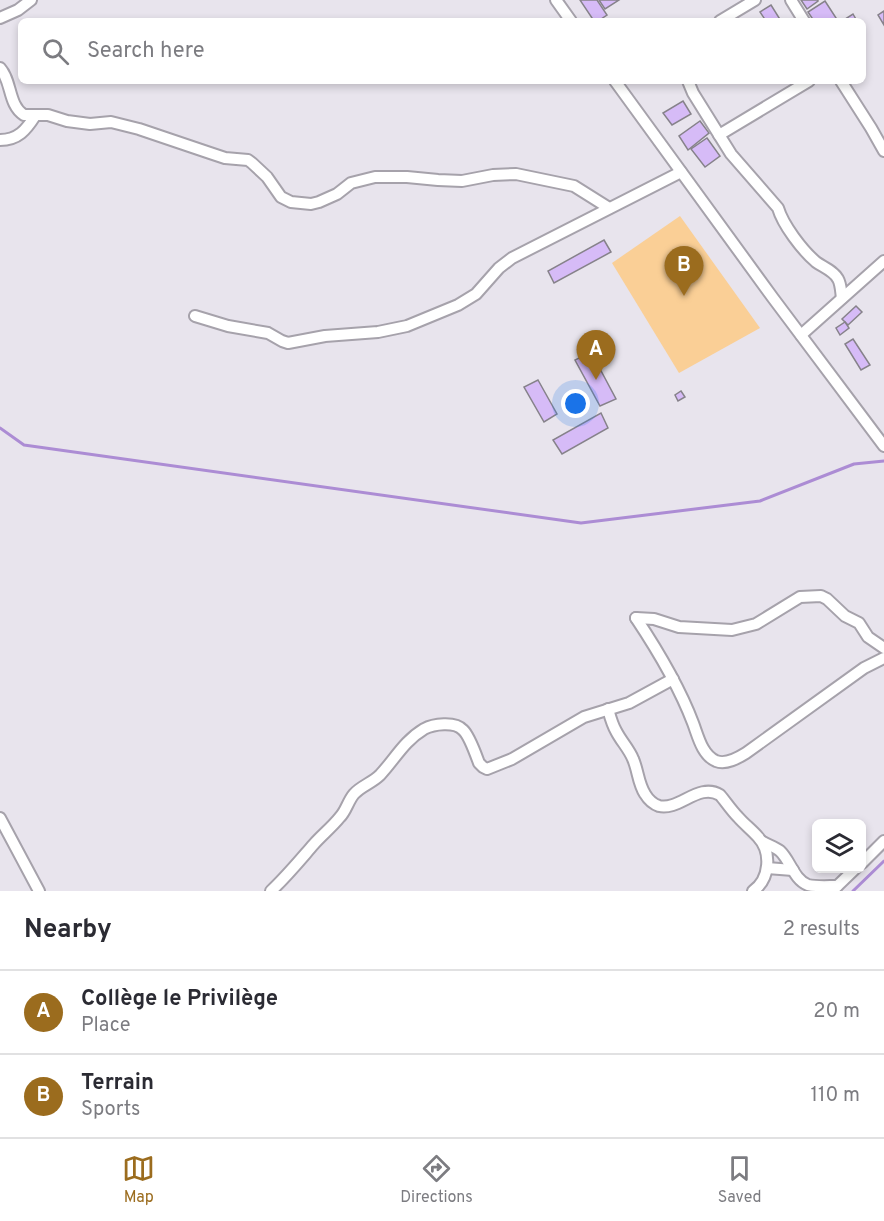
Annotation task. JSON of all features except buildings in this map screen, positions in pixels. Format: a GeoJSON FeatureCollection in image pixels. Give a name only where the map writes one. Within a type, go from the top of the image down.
{"type":"FeatureCollection","features":[{"type":"Feature","properties":{"kind":"street"},"geometry":{"type":"LineString","coordinates":[[0,18],[18,10],[31,0]]}},
{"type":"Feature","properties":{"kind":"street"},"geometry":{"type":"LineString","coordinates":[[556,0],[569,18]]}},
{"type":"Feature","properties":{"kind":"street"},"geometry":{"type":"LineString","coordinates":[[725,18],[755,0]]}},
{"type":"Feature","properties":{"kind":"street"},"geometry":{"type":"LineString","coordinates":[[791,0],[802,18]]}},
{"type":"Feature","properties":{"kind":"street"},"geometry":{"type":"LineString","coordinates":[[0,68],[20,113],[28,116],[48,115],[67,121],[90,124],[111,122],[225,158],[248,160],[267,177],[281,197],[291,202],[310,204],[319,202],[337,194],[351,183],[375,177],[462,181],[516,174],[574,186],[609,208]]}},
{"type":"Feature","properties":{"kind":"street"},"geometry":{"type":"LineString","coordinates":[[617,84],[884,446]]}},
{"type":"Feature","properties":{"kind":"street"},"geometry":{"type":"LineString","coordinates":[[689,84],[736,161],[778,208],[781,217],[805,251],[838,279],[842,298]]}},
{"type":"Feature","properties":{"kind":"street"},"geometry":{"type":"LineString","coordinates":[[719,135],[804,84]]}},
{"type":"Feature","properties":{"kind":"street"},"geometry":{"type":"LineString","coordinates":[[843,84],[884,151]]}},
{"type":"Feature","properties":{"kind":"street"},"geometry":{"type":"LineString","coordinates":[[0,140],[19,136],[35,116]]}},
{"type":"Feature","properties":{"kind":"street"},"geometry":{"type":"LineString","coordinates":[[195,316],[228,327],[268,333],[288,342],[325,336],[378,332],[407,326],[470,298],[512,258],[681,172]]}},
{"type":"Feature","properties":{"kind":"street"},"geometry":{"type":"LineString","coordinates":[[801,335],[884,261]]}},
{"type":"Feature","properties":{"kind":"street"},"geometry":{"type":"LineString","coordinates":[[884,648],[868,637],[859,623],[845,616],[821,596],[796,598],[762,621],[732,630],[686,628],[654,619],[636,618],[656,649],[688,708],[701,745],[710,757],[723,762],[746,753],[864,668],[884,658]]}},
{"type":"Feature","properties":{"kind":"street"},"geometry":{"type":"LineString","coordinates":[[271,891],[342,816],[352,796],[378,777],[415,735],[427,727],[446,724],[463,730],[479,763],[487,769],[512,759],[584,717],[629,703],[673,679]]}},
{"type":"Feature","properties":{"kind":"street"},"geometry":{"type":"LineString","coordinates":[[608,709],[615,730],[633,758],[641,786],[648,799],[661,807],[670,806],[702,792],[717,792],[737,817],[763,843],[767,856],[767,868],[764,878],[753,891]]}},
{"type":"Feature","properties":{"kind":"street"},"geometry":{"type":"LineString","coordinates":[[0,818],[39,891]]}},
{"type":"Feature","properties":{"kind":"street"},"geometry":{"type":"LineString","coordinates":[[866,858],[884,842]]}},
{"type":"Feature","properties":{"kind":"street"},"geometry":{"type":"LineString","coordinates":[[763,843],[781,852],[793,870],[807,884],[835,889],[851,873]]}},
{"type":"Feature","properties":{"kind":"street"},"geometry":{"type":"LineString","coordinates":[[767,868],[793,870]]}},
{"type":"Feature","properties":{"kind":"shaded area"},"geometry":{"type":"Polygon","coordinates":[[[680,216],[760,328],[679,373],[612,263],[680,216]]]}},
{"type":"Feature","properties":{"kind":"waterway"},"geometry":{"type":"LineString","coordinates":[[0,428],[24,445],[581,523],[760,501],[854,464],[884,461]]}},
{"type":"Feature","properties":{"kind":"waterway"},"geometry":{"type":"LineString","coordinates":[[853,891],[884,861]]}},
{"type":"Feature","properties":{"kind":"place","name":"Terrain"},"geometry":{"type":"Point","coordinates":[684,296]}},
{"type":"Feature","properties":{"kind":"place","name":"Collège le Privilège"},"geometry":{"type":"Point","coordinates":[596,380]}}]}
